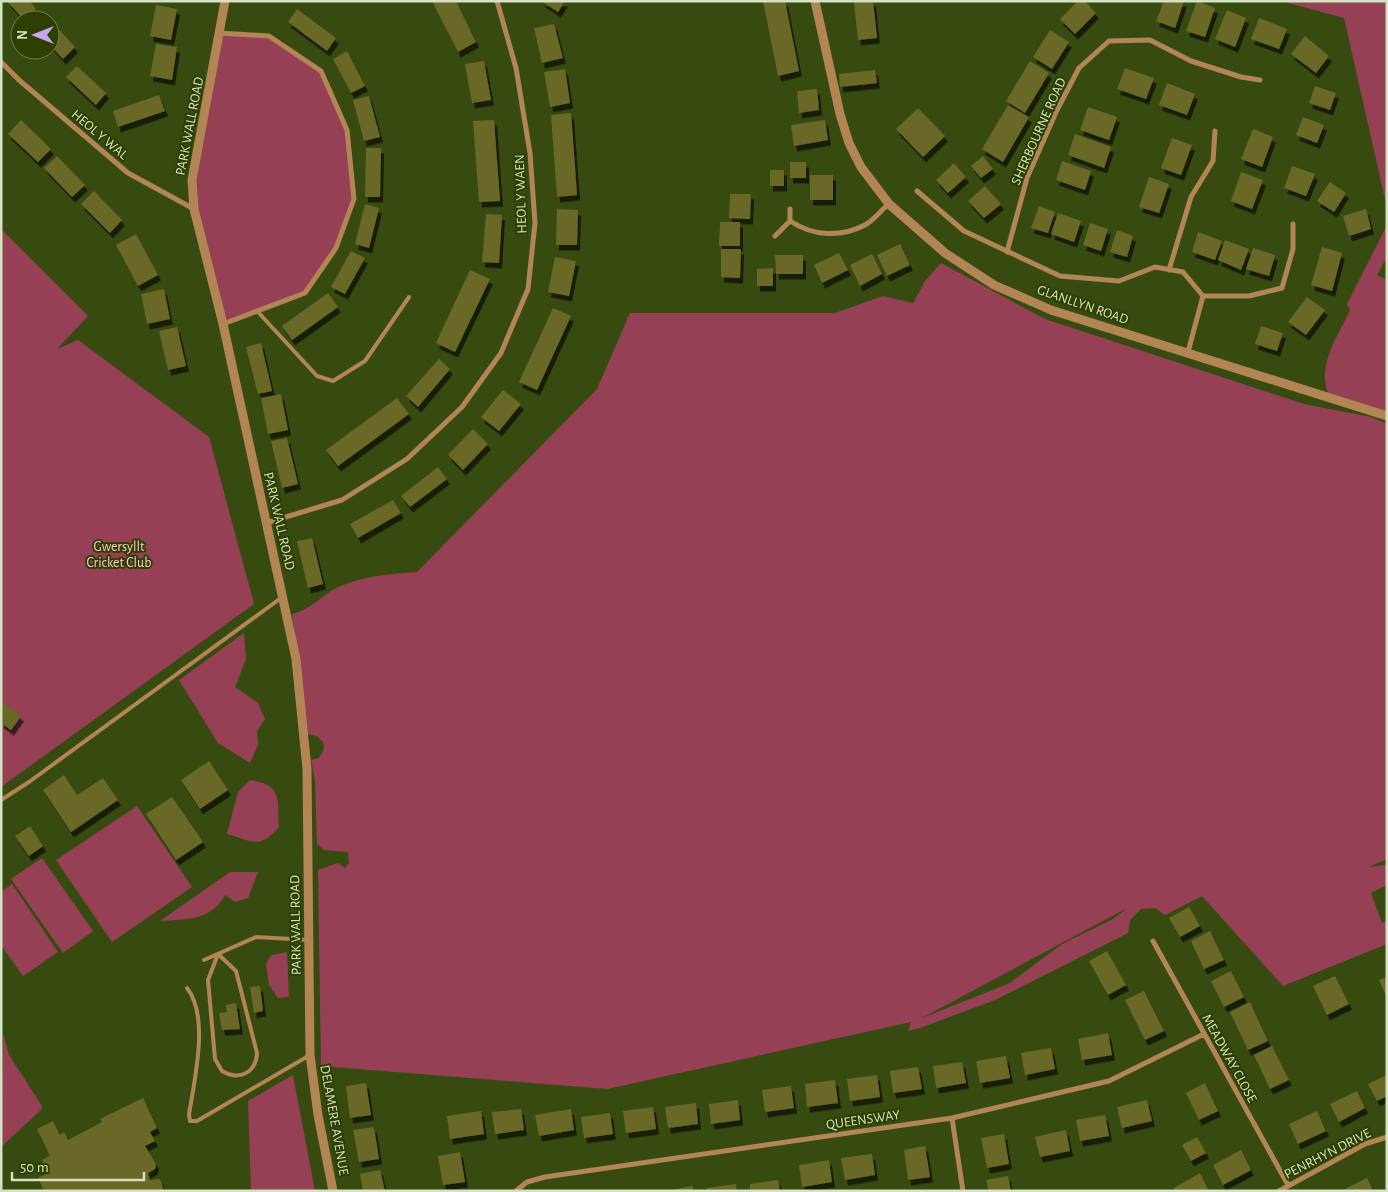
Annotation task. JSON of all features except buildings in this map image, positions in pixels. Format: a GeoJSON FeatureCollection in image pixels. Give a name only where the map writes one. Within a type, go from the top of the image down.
{"type":"FeatureCollection","features":[{"type":"Feature","properties":{"kind":"street","name":"PARK WALL ROAD"},"geometry":{"type":"LineString","coordinates":[[224,1],[192,180],[194,209],[223,324],[296,659],[307,769],[310,1054]]}},
{"type":"Feature","properties":{"kind":"street","name":"GLANLLYN ROAD"},"geometry":{"type":"LineString","coordinates":[[815,1],[828,67],[849,143],[862,168],[889,204],[945,253],[994,285],[1051,310],[1387,416]]}},
{"type":"Feature","properties":{"kind":"street","name":"HEOL Y WAEN"},"geometry":{"type":"LineString","coordinates":[[265,523],[342,500],[407,458],[462,407],[501,352],[528,288],[535,223],[530,153],[516,68],[498,2]]}},
{"type":"Feature","properties":{"kind":"street"},"geometry":{"type":"LineString","coordinates":[[219,32],[270,36],[321,70],[347,130],[354,199],[336,248],[305,293],[223,324]]}},
{"type":"Feature","properties":{"kind":"street","name":"SHERBOURNE ROAD"},"geometry":{"type":"LineString","coordinates":[[1007,252],[1027,178],[1057,110],[1079,68],[1109,41],[1150,40],[1191,62],[1241,77],[1260,80]]}},
{"type":"Feature","properties":{"kind":"street","name":"HEOL Y WAL"},"geometry":{"type":"LineString","coordinates":[[1,62],[19,80],[128,173],[194,209]]}},
{"type":"Feature","properties":{"kind":"street"},"geometry":{"type":"LineString","coordinates":[[1169,270],[1191,197],[1213,161],[1215,131]]}},
{"type":"Feature","properties":{"kind":"street"},"geometry":{"type":"LineString","coordinates":[[917,192],[964,231],[1060,276],[1119,281],[1155,267],[1183,272],[1203,296]]}},
{"type":"Feature","properties":{"kind":"street"},"geometry":{"type":"LineString","coordinates":[[790,221],[801,228],[817,234],[834,234],[854,230],[867,224],[889,204]]}},
{"type":"Feature","properties":{"kind":"street"},"geometry":{"type":"LineString","coordinates":[[775,236],[790,221],[790,209]]}},
{"type":"Feature","properties":{"kind":"street"},"geometry":{"type":"LineString","coordinates":[[1203,296],[1249,296],[1282,288],[1292,249],[1293,224]]}},
{"type":"Feature","properties":{"kind":"street"},"geometry":{"type":"LineString","coordinates":[[1188,352],[1203,296]]}},
{"type":"Feature","properties":{"kind":"street","name":"MEADWAY CLOSE"},"geometry":{"type":"LineString","coordinates":[[1153,941],[1288,1185]]}},
{"type":"Feature","properties":{"kind":"street","name":"QUEENSWAY"},"geometry":{"type":"LineString","coordinates":[[516,1191],[527,1182],[545,1177],[952,1118],[1110,1081],[1204,1034]]}},
{"type":"Feature","properties":{"kind":"street","name":"DELAMERE AVENUE"},"geometry":{"type":"LineString","coordinates":[[310,1054],[318,1115],[333,1191]]}},
{"type":"Feature","properties":{"kind":"street"},"geometry":{"type":"LineString","coordinates":[[952,1118],[963,1191]]}},
{"type":"Feature","properties":{"kind":"street","name":"PENRHYN DRIVE"},"geometry":{"type":"LineString","coordinates":[[1278,1191],[1365,1144],[1387,1137]]}},
{"type":"Feature","properties":{"kind":"lane"},"geometry":{"type":"LineString","coordinates":[[258,312],[317,376],[333,381],[365,361],[409,297]]}},
{"type":"Feature","properties":{"kind":"lane"},"geometry":{"type":"LineString","coordinates":[[1,800],[37,777],[282,596]]}},
{"type":"Feature","properties":{"kind":"lane"},"geometry":{"type":"LineString","coordinates":[[204,960],[256,937],[309,940]]}},
{"type":"Feature","properties":{"kind":"lane"},"geometry":{"type":"LineString","coordinates":[[218,954],[236,971],[257,1053],[254,1066],[239,1076],[222,1070],[216,1059],[208,980],[218,954]]}},
{"type":"Feature","properties":{"kind":"lane"},"geometry":{"type":"LineString","coordinates":[[187,988],[193,999],[200,1044],[189,1115],[190,1121],[197,1121],[310,1054]]}},
{"type":"Feature","properties":{"kind":"green space"},"geometry":{"type":"Polygon","coordinates":[[[1281,1],[1387,1],[1387,208],[1344,18],[1281,1]]]}},
{"type":"Feature","properties":{"kind":"green space"},"geometry":{"type":"Polygon","coordinates":[[[219,33],[269,36],[321,71],[347,130],[354,199],[336,248],[305,293],[223,324],[192,180],[219,33]]]}},
{"type":"Feature","properties":{"kind":"green space"},"geometry":{"type":"Polygon","coordinates":[[[1387,225],[1387,257],[1377,275],[1387,280],[1387,413],[1328,393],[1325,372],[1330,351],[1350,310],[1347,304],[1387,225]]]}},
{"type":"Feature","properties":{"kind":"green space","name":"Gwersyllt Cricket Club"},"geometry":{"type":"Polygon","coordinates":[[[1,229],[88,316],[57,349],[78,340],[209,437],[254,604],[1,787],[1,229]]]}},
{"type":"Feature","properties":{"kind":"green space"},"geometry":{"type":"Polygon","coordinates":[[[941,263],[1045,319],[1304,404],[1371,417],[1387,424],[1387,859],[1369,867],[1387,865],[1387,885],[1371,893],[1382,923],[1387,921],[1387,944],[1283,986],[1202,896],[1165,915],[1155,908],[1141,909],[1130,920],[1128,933],[995,1000],[908,1031],[911,1022],[607,1089],[321,1066],[318,870],[338,863],[345,868],[349,863],[348,852],[324,850],[317,844],[315,781],[311,760],[319,758],[324,749],[323,742],[317,736],[308,734],[292,614],[315,603],[331,591],[346,584],[376,576],[417,572],[597,389],[630,313],[835,313],[883,296],[913,303],[925,281],[941,263]],[[1127,908],[922,1018],[1010,983],[1062,944],[1113,919],[1127,908]]]}},
{"type":"Feature","properties":{"kind":"green space"},"geometry":{"type":"Polygon","coordinates":[[[244,633],[246,659],[235,687],[258,703],[265,719],[257,731],[258,745],[250,763],[218,743],[179,680],[244,633]]]}},
{"type":"Feature","properties":{"kind":"green space"},"geometry":{"type":"Polygon","coordinates":[[[250,780],[261,782],[268,786],[273,790],[278,801],[279,827],[266,839],[255,842],[227,834],[238,792],[250,780]]]}},
{"type":"Feature","properties":{"kind":"green space"},"geometry":{"type":"Polygon","coordinates":[[[137,806],[192,887],[112,942],[56,860],[137,806]]]}},
{"type":"Feature","properties":{"kind":"green space"},"geometry":{"type":"Polygon","coordinates":[[[42,858],[93,931],[63,953],[11,879],[42,858]]]}},
{"type":"Feature","properties":{"kind":"green space"},"geometry":{"type":"Polygon","coordinates":[[[230,872],[258,872],[248,898],[235,902],[225,895],[213,910],[205,914],[189,919],[160,921],[230,872]]]}},
{"type":"Feature","properties":{"kind":"green space"},"geometry":{"type":"Polygon","coordinates":[[[12,884],[58,952],[23,976],[1,945],[1,892],[12,884]]]}},
{"type":"Feature","properties":{"kind":"green space"},"geometry":{"type":"Polygon","coordinates":[[[287,952],[289,997],[278,998],[269,985],[266,963],[272,955],[287,952]]]}},
{"type":"Feature","properties":{"kind":"green space"},"geometry":{"type":"Polygon","coordinates":[[[3,1033],[9,1055],[42,1106],[41,1110],[1,1147],[3,1033]]]}},
{"type":"Feature","properties":{"kind":"green space"},"geometry":{"type":"Polygon","coordinates":[[[293,1075],[315,1191],[251,1191],[248,1101],[293,1075]]]}}]}
